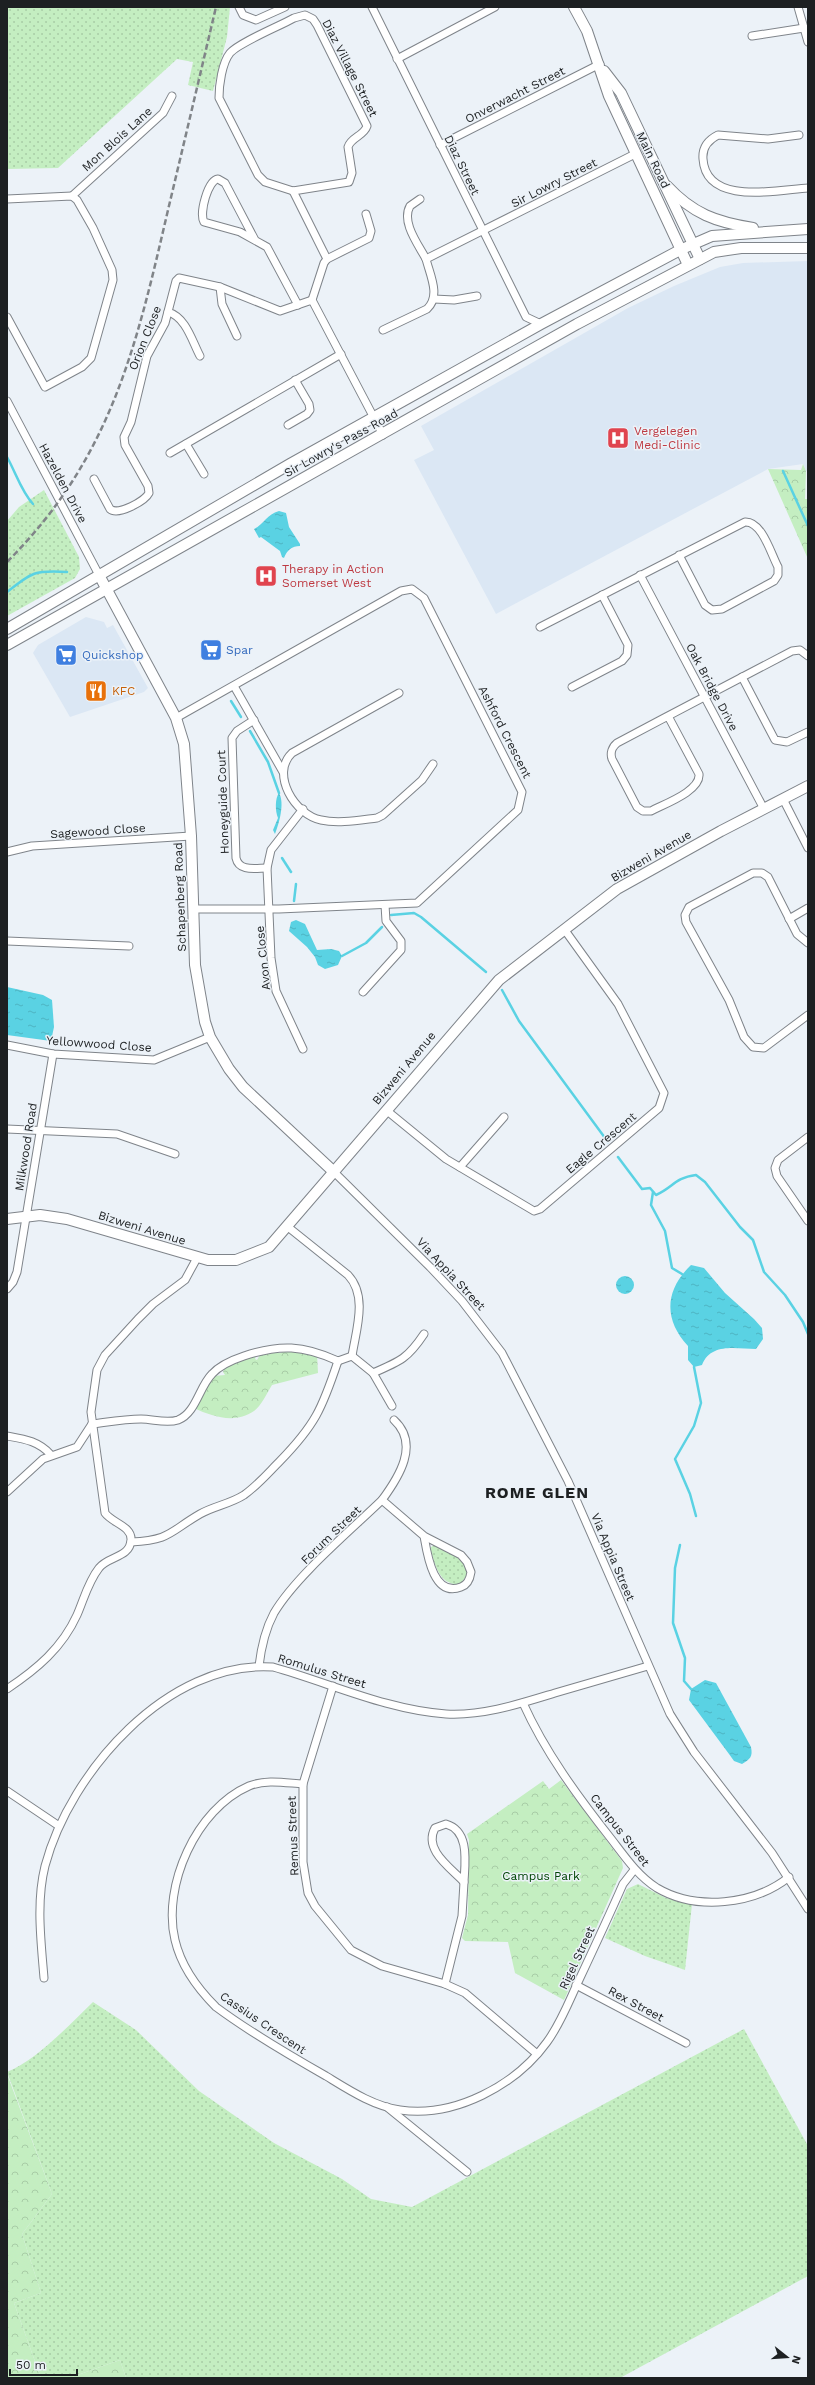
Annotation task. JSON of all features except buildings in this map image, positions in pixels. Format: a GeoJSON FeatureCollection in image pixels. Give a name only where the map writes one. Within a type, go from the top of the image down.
{"type":"FeatureCollection","features":[{"type":"Feature","properties":{"kind":"main road","name":"Main Road"},"geometry":{"type":"LineString","coordinates":[[574,7],[587,31],[600,64],[609,96],[682,248],[688,265]]}},
{"type":"Feature","properties":{"kind":"main road","name":"Main Road"},"geometry":{"type":"LineString","coordinates":[[600,64],[621,94],[660,179],[700,259]]}},
{"type":"Feature","properties":{"kind":"main road"},"geometry":{"type":"LineString","coordinates":[[660,179],[683,203],[705,216],[731,224],[768,231]]}},
{"type":"Feature","properties":{"kind":"main road"},"geometry":{"type":"LineString","coordinates":[[692,244],[712,236],[808,229]]}},
{"type":"Feature","properties":{"kind":"main road","name":"Sir Lowry's Pass Road"},"geometry":{"type":"LineString","coordinates":[[7,628],[290,464],[374,419],[541,324],[692,244]]}},
{"type":"Feature","properties":{"kind":"main road"},"geometry":{"type":"LineString","coordinates":[[700,259],[724,250],[808,248]]}},
{"type":"Feature","properties":{"kind":"main road","name":"Sir Lowry's Pass Road"},"geometry":{"type":"LineString","coordinates":[[7,645],[383,435],[577,324],[700,259]]}},
{"type":"Feature","properties":{"kind":"main road","name":"Schapenberg Road"},"geometry":{"type":"LineString","coordinates":[[99,575],[176,718],[186,758],[191,836],[196,982],[210,1037],[229,1070],[243,1087],[334,1172]]}},
{"type":"Feature","properties":{"kind":"main road","name":"Bizweni Avenue"},"geometry":{"type":"LineString","coordinates":[[7,1219],[40,1215],[67,1219],[197,1258],[236,1260],[269,1247],[288,1227],[498,980],[617,889],[764,808],[808,786]]}},
{"type":"Feature","properties":{"kind":"street"},"geometry":{"type":"LineString","coordinates":[[239,7],[243,15],[256,20],[285,7]]}},
{"type":"Feature","properties":{"kind":"street","name":"Diaz Street"},"geometry":{"type":"LineString","coordinates":[[372,7],[482,232],[526,316],[541,324]]}},
{"type":"Feature","properties":{"kind":"street"},"geometry":{"type":"LineString","coordinates":[[397,59],[495,7]]}},
{"type":"Feature","properties":{"kind":"street"},"geometry":{"type":"LineString","coordinates":[[798,7],[808,41]]}},
{"type":"Feature","properties":{"kind":"street","name":"Diaz Village Street"},"geometry":{"type":"LineString","coordinates":[[305,15],[313,19],[317,25],[367,126],[365,132],[352,141],[348,147],[352,173],[349,182],[293,191],[261,179],[219,98],[219,91],[225,63],[232,51],[294,18],[305,15]]}},
{"type":"Feature","properties":{"kind":"street"},"geometry":{"type":"LineString","coordinates":[[752,36],[804,28]]}},
{"type":"Feature","properties":{"kind":"street","name":"Onverwacht Street"},"geometry":{"type":"LineString","coordinates":[[440,145],[600,64]]}},
{"type":"Feature","properties":{"kind":"street","name":"Mon Blois Lane"},"geometry":{"type":"LineString","coordinates":[[72,196],[163,113],[172,96]]}},
{"type":"Feature","properties":{"kind":"street"},"geometry":{"type":"LineString","coordinates":[[799,135],[768,139],[718,135],[712,138],[705,145],[703,164],[712,179],[728,190],[808,188]]}},
{"type":"Feature","properties":{"kind":"street","name":"Sir Lowry Street"},"geometry":{"type":"LineString","coordinates":[[426,259],[636,154]]}},
{"type":"Feature","properties":{"kind":"street"},"geometry":{"type":"LineString","coordinates":[[255,240],[225,183],[218,179],[213,180],[209,185],[202,216],[204,222],[240,232],[267,247],[298,305]]}},
{"type":"Feature","properties":{"kind":"street"},"geometry":{"type":"LineString","coordinates":[[293,191],[328,259]]}},
{"type":"Feature","properties":{"kind":"street"},"geometry":{"type":"LineString","coordinates":[[7,199],[72,196],[80,205],[93,228],[112,270],[113,280],[91,358],[82,367],[45,387],[7,317]]}},
{"type":"Feature","properties":{"kind":"street"},"geometry":{"type":"LineString","coordinates":[[383,330],[427,309],[434,299],[435,292],[426,259],[410,228],[407,217],[410,206],[420,199]]}},
{"type":"Feature","properties":{"kind":"street"},"geometry":{"type":"LineString","coordinates":[[366,214],[371,231],[369,238],[328,259],[324,263],[312,300],[383,435]]}},
{"type":"Feature","properties":{"kind":"street","name":"Orion Close"},"geometry":{"type":"LineString","coordinates":[[94,479],[110,509],[114,512],[119,512],[145,498],[149,493],[148,486],[125,445],[124,437],[131,422],[147,356],[165,323],[178,279],[182,278],[220,288],[277,310],[285,311],[312,300]]}},
{"type":"Feature","properties":{"kind":"street"},"geometry":{"type":"LineString","coordinates":[[220,288],[222,304],[237,336]]}},
{"type":"Feature","properties":{"kind":"street"},"geometry":{"type":"LineString","coordinates":[[434,299],[454,300],[477,296]]}},
{"type":"Feature","properties":{"kind":"street"},"geometry":{"type":"LineString","coordinates":[[168,312],[177,315],[182,321],[200,356]]}},
{"type":"Feature","properties":{"kind":"street"},"geometry":{"type":"LineString","coordinates":[[170,453],[341,354]]}},
{"type":"Feature","properties":{"kind":"street"},"geometry":{"type":"LineString","coordinates":[[288,425],[307,414],[310,410],[309,404],[295,380]]}},
{"type":"Feature","properties":{"kind":"street","name":"Hazelden Drive"},"geometry":{"type":"LineString","coordinates":[[7,401],[99,575]]}},
{"type":"Feature","properties":{"kind":"street"},"geometry":{"type":"LineString","coordinates":[[186,444],[204,474]]}},
{"type":"Feature","properties":{"kind":"street"},"geometry":{"type":"LineString","coordinates":[[540,627],[678,555],[741,523],[752,522],[758,527],[778,567],[778,575],[772,582],[722,609],[712,610],[704,605],[678,555]]}},
{"type":"Feature","properties":{"kind":"street","name":"Oak Bridge Drive"},"geometry":{"type":"LineString","coordinates":[[640,575],[764,808]]}},
{"type":"Feature","properties":{"kind":"street","name":"Ashford Crescent"},"geometry":{"type":"LineString","coordinates":[[176,718],[401,591],[408,589],[416,590],[424,598],[519,785],[522,798],[518,810],[423,899],[411,904],[193,909]]}},
{"type":"Feature","properties":{"kind":"street"},"geometry":{"type":"LineString","coordinates":[[572,687],[622,661],[627,655],[628,644],[602,595]]}},
{"type":"Feature","properties":{"kind":"street"},"geometry":{"type":"LineString","coordinates":[[668,716],[698,774],[699,780],[693,789],[651,811],[644,811],[636,804],[612,759],[612,750],[617,743],[668,716],[742,677],[794,650],[803,651],[808,656]]}},
{"type":"Feature","properties":{"kind":"street"},"geometry":{"type":"LineString","coordinates":[[742,677],[775,740],[787,742],[808,732]]}},
{"type":"Feature","properties":{"kind":"street"},"geometry":{"type":"LineString","coordinates":[[234,686],[283,772],[291,797],[303,810],[322,821],[377,818],[383,815],[416,785],[433,764]]}},
{"type":"Feature","properties":{"kind":"street"},"geometry":{"type":"LineString","coordinates":[[283,772],[285,763],[292,753],[399,693]]}},
{"type":"Feature","properties":{"kind":"street","name":"Honeyguide Court"},"geometry":{"type":"LineString","coordinates":[[254,720],[237,731],[232,738],[236,858],[238,864],[243,867],[267,868]]}},
{"type":"Feature","properties":{"kind":"street"},"geometry":{"type":"LineString","coordinates":[[783,799],[808,848]]}},
{"type":"Feature","properties":{"kind":"street","name":"Avon Close"},"geometry":{"type":"LineString","coordinates":[[303,810],[271,850],[267,868],[271,958],[276,991],[303,1049]]}},
{"type":"Feature","properties":{"kind":"street","name":"Sagewood Close"},"geometry":{"type":"LineString","coordinates":[[7,852],[32,846],[191,836]]}},
{"type":"Feature","properties":{"kind":"street"},"geometry":{"type":"LineString","coordinates":[[808,943],[797,934],[768,877],[759,872],[753,873],[689,907],[684,915],[700,950],[709,961],[729,1000],[744,1037],[753,1047],[764,1048],[808,1015]]}},
{"type":"Feature","properties":{"kind":"street"},"geometry":{"type":"LineString","coordinates":[[363,992],[401,950],[401,941],[386,921],[385,905]]}},
{"type":"Feature","properties":{"kind":"street"},"geometry":{"type":"LineString","coordinates":[[789,919],[808,908]]}},
{"type":"Feature","properties":{"kind":"street","name":"Eagle Crescent"},"geometry":{"type":"LineString","coordinates":[[386,1110],[427,1144],[460,1167],[529,1209],[538,1210],[662,1105],[664,1097],[662,1090],[618,1004],[564,929]]}},
{"type":"Feature","properties":{"kind":"street"},"geometry":{"type":"LineString","coordinates":[[7,941],[129,946]]}},
{"type":"Feature","properties":{"kind":"street","name":"Yellowwood Close"},"geometry":{"type":"LineString","coordinates":[[7,1045],[53,1054],[154,1060],[210,1037]]}},
{"type":"Feature","properties":{"kind":"street","name":"Milkwood Road"},"geometry":{"type":"LineString","coordinates":[[7,1288],[16,1275],[53,1054]]}},
{"type":"Feature","properties":{"kind":"street"},"geometry":{"type":"LineString","coordinates":[[460,1167],[504,1117]]}},
{"type":"Feature","properties":{"kind":"street"},"geometry":{"type":"LineString","coordinates":[[7,1129],[40,1129],[117,1134],[175,1154]]}},
{"type":"Feature","properties":{"kind":"street"},"geometry":{"type":"LineString","coordinates":[[808,1137],[778,1160],[775,1168],[777,1176],[808,1221]]}},
{"type":"Feature","properties":{"kind":"street","name":"Via Appia Street"},"geometry":{"type":"LineString","coordinates":[[334,1172],[436,1272],[482,1325],[502,1352],[568,1481],[670,1714],[682,1735],[789,1877],[808,1909]]}},
{"type":"Feature","properties":{"kind":"street"},"geometry":{"type":"LineString","coordinates":[[288,1227],[348,1275],[356,1285],[359,1304],[352,1356]]}},
{"type":"Feature","properties":{"kind":"street"},"geometry":{"type":"LineString","coordinates":[[7,1689],[36,1669],[52,1654],[77,1617],[92,1577],[108,1560],[125,1554],[131,1542],[131,1537],[127,1530],[108,1518],[105,1513],[92,1424],[93,1389],[97,1370],[104,1355],[153,1304],[185,1280],[197,1258]]}},
{"type":"Feature","properties":{"kind":"street"},"geometry":{"type":"LineString","coordinates":[[373,1373],[403,1359],[412,1352],[424,1334]]}},
{"type":"Feature","properties":{"kind":"street"},"geometry":{"type":"LineString","coordinates":[[92,1424],[141,1419],[169,1422],[178,1420],[191,1408],[208,1379],[222,1366],[267,1350],[292,1347],[302,1348],[313,1350],[338,1361],[352,1356]]}},
{"type":"Feature","properties":{"kind":"street"},"geometry":{"type":"LineString","coordinates":[[352,1356],[373,1373],[392,1406]]}},
{"type":"Feature","properties":{"kind":"street"},"geometry":{"type":"LineString","coordinates":[[131,1542],[162,1538],[171,1534],[200,1513],[232,1501],[255,1486],[297,1444],[314,1421],[338,1361]]}},
{"type":"Feature","properties":{"kind":"street","name":"Forum Street"},"geometry":{"type":"LineString","coordinates":[[259,1666],[260,1653],[274,1614],[288,1595],[382,1500],[394,1484],[402,1468],[406,1454],[406,1435],[402,1428],[394,1420]]}},
{"type":"Feature","properties":{"kind":"street"},"geometry":{"type":"LineString","coordinates":[[7,1492],[43,1459],[77,1447],[92,1424]]}},
{"type":"Feature","properties":{"kind":"street"},"geometry":{"type":"LineString","coordinates":[[7,1436],[43,1446],[51,1455]]}},
{"type":"Feature","properties":{"kind":"street"},"geometry":{"type":"LineString","coordinates":[[382,1500],[424,1536],[464,1558],[471,1572],[467,1583],[461,1587],[448,1587],[436,1578],[429,1562],[424,1536]]}},
{"type":"Feature","properties":{"kind":"street","name":"Romulus Street"},"geometry":{"type":"LineString","coordinates":[[44,1978],[40,1918],[41,1891],[45,1867],[59,1826],[88,1776],[102,1757],[152,1710],[197,1681],[259,1666],[273,1667],[402,1707],[446,1714],[482,1712],[523,1703],[648,1666]]}},
{"type":"Feature","properties":{"kind":"street","name":"Remus Street"},"geometry":{"type":"LineString","coordinates":[[333,1686],[304,1784],[303,1862],[308,1893],[315,1906],[350,1950],[382,1966],[444,1984],[465,1993],[537,2054]]}},
{"type":"Feature","properties":{"kind":"street","name":"Campus Street"},"geometry":{"type":"LineString","coordinates":[[523,1703],[532,1723],[570,1784],[634,1870],[656,1887],[668,1894],[711,1902],[731,1901],[756,1894],[776,1886],[789,1877]]}},
{"type":"Feature","properties":{"kind":"street","name":"Cassius Crescent"},"geometry":{"type":"LineString","coordinates":[[304,1784],[262,1782],[249,1786],[227,1801],[208,1818],[189,1847],[176,1881],[173,1907],[175,1940],[188,1971],[216,2007],[289,2055],[364,2098],[401,2110],[431,2109],[474,2098],[504,2084],[537,2054]]}},
{"type":"Feature","properties":{"kind":"street"},"geometry":{"type":"LineString","coordinates":[[7,1791],[59,1826]]}},
{"type":"Feature","properties":{"kind":"street"},"geometry":{"type":"LineString","coordinates":[[444,1984],[462,1916],[464,1882],[464,1850],[462,1838],[458,1829],[453,1826],[441,1825],[435,1828],[432,1834],[434,1849],[440,1858],[464,1882]]}},
{"type":"Feature","properties":{"kind":"street","name":"Rigel Street"},"geometry":{"type":"LineString","coordinates":[[537,2054],[557,2026],[624,1884],[634,1870]]}},
{"type":"Feature","properties":{"kind":"street","name":"Rex Street"},"geometry":{"type":"LineString","coordinates":[[576,1985],[686,2043]]}},
{"type":"Feature","properties":{"kind":"street"},"geometry":{"type":"LineString","coordinates":[[385,2106],[467,2172]]}},
{"type":"Feature","properties":{"kind":"shaded area","name":"Vergelegen Medi-Clinic"},"geometry":{"type":"Polygon","coordinates":[[[808,261],[808,471],[806,471],[803,464],[768,469],[496,614],[414,460],[434,450],[421,426],[628,308],[674,286],[720,267],[743,263],[808,261]]]}},
{"type":"Feature","properties":{"kind":"shaded area"},"geometry":{"type":"Polygon","coordinates":[[[86,617],[104,622],[107,628],[113,625],[148,688],[144,692],[70,717],[33,653],[38,645],[86,617]]]}},
{"type":"Feature","properties":{"kind":"green space"},"geometry":{"type":"Polygon","coordinates":[[[7,7],[230,7],[227,37],[213,91],[188,85],[193,62],[177,59],[58,168],[7,169],[7,7]]]}},
{"type":"Feature","properties":{"kind":"green space"},"geometry":{"type":"Polygon","coordinates":[[[803,464],[806,471],[805,499],[808,499],[808,559],[768,469],[801,470],[803,464]]]}},
{"type":"Feature","properties":{"kind":"green space"},"geometry":{"type":"Polygon","coordinates":[[[44,490],[79,557],[80,569],[75,578],[7,616],[7,521],[19,507],[44,490]]]}},
{"type":"Feature","properties":{"kind":"green space"},"geometry":{"type":"Polygon","coordinates":[[[284,1349],[317,1354],[318,1373],[272,1385],[257,1409],[247,1415],[224,1418],[194,1408],[213,1376],[225,1375],[223,1372],[225,1367],[252,1356],[256,1356],[255,1359],[257,1360],[261,1353],[274,1351],[276,1353],[281,1353],[284,1349]]]}},
{"type":"Feature","properties":{"kind":"green space"},"geometry":{"type":"Polygon","coordinates":[[[434,1545],[460,1559],[464,1563],[468,1574],[460,1584],[453,1584],[447,1581],[439,1573],[430,1548],[434,1545]]]}},
{"type":"Feature","properties":{"kind":"green space","name":"Campus Park"},"geometry":{"type":"Polygon","coordinates":[[[561,1780],[622,1861],[623,1868],[564,2000],[515,1973],[508,1942],[465,1941],[462,1938],[468,1915],[469,1840],[467,1834],[543,1781],[549,1789],[561,1780]]]}},
{"type":"Feature","properties":{"kind":"green space"},"geometry":{"type":"Polygon","coordinates":[[[638,1884],[666,1898],[692,1904],[685,1970],[645,1956],[605,1938],[627,1889],[638,1884]]]}},
{"type":"Feature","properties":{"kind":"green space"},"geometry":{"type":"Polygon","coordinates":[[[93,2002],[136,2030],[199,2091],[274,2143],[342,2179],[371,2199],[412,2207],[744,2029],[808,2146],[808,2276],[620,2378],[126,2378],[120,2360],[69,2378],[41,2378],[14,2303],[41,2293],[22,2234],[52,2194],[7,2072],[19,2066],[42,2050],[93,2002]]]}},
{"type":"Feature","properties":{"kind":"green space"},"geometry":{"type":"Polygon","coordinates":[[[7,2074],[52,2194],[22,2234],[41,2293],[14,2303],[41,2378],[7,2378],[7,2074]]]}},
{"type":"Feature","properties":{"kind":"green space"},"geometry":{"type":"Polygon","coordinates":[[[120,2360],[126,2378],[69,2378],[120,2360]]]}},
{"type":"Feature","properties":{"kind":"water"},"geometry":{"type":"Polygon","coordinates":[[[279,511],[286,513],[289,527],[300,544],[300,546],[290,549],[284,558],[282,557],[280,551],[261,537],[259,538],[254,529],[271,514],[279,511]]]}},
{"type":"Feature","properties":{"kind":"water"},"geometry":{"type":"Polygon","coordinates":[[[279,793],[281,797],[280,819],[275,834],[273,830],[278,818],[276,805],[279,793]]]}},
{"type":"Feature","properties":{"kind":"water"},"geometry":{"type":"Polygon","coordinates":[[[296,920],[305,924],[317,950],[331,949],[339,951],[342,956],[338,965],[325,969],[318,965],[315,957],[307,947],[289,931],[291,922],[296,920]]]}},
{"type":"Feature","properties":{"kind":"water"},"geometry":{"type":"Polygon","coordinates":[[[7,987],[43,995],[52,1000],[54,1027],[51,1041],[7,1035],[7,987]]]}},
{"type":"Feature","properties":{"kind":"water"},"geometry":{"type":"Polygon","coordinates":[[[691,1265],[704,1268],[725,1293],[762,1328],[763,1339],[756,1349],[725,1348],[718,1350],[706,1358],[702,1365],[694,1367],[688,1360],[688,1346],[680,1336],[675,1326],[671,1316],[670,1306],[676,1285],[691,1265]]]}},
{"type":"Feature","properties":{"kind":"water"},"geometry":{"type":"Polygon","coordinates":[[[621,1276],[629,1276],[634,1281],[632,1292],[629,1294],[621,1294],[616,1289],[616,1281],[621,1276]]]}},
{"type":"Feature","properties":{"kind":"water"},"geometry":{"type":"Polygon","coordinates":[[[705,1680],[716,1683],[751,1747],[752,1753],[750,1757],[742,1764],[734,1761],[689,1700],[691,1689],[705,1680]]]}},
{"type":"Feature","properties":{"kind":"waterway"},"geometry":{"type":"LineString","coordinates":[[7,457],[22,488],[33,504]]}},
{"type":"Feature","properties":{"kind":"waterway"},"geometry":{"type":"LineString","coordinates":[[783,471],[808,526]]}},
{"type":"Feature","properties":{"kind":"waterway"},"geometry":{"type":"LineString","coordinates":[[7,592],[22,580],[34,574],[48,571],[67,572]]}},
{"type":"Feature","properties":{"kind":"waterway"},"geometry":{"type":"LineString","coordinates":[[231,701],[241,717]]}},
{"type":"Feature","properties":{"kind":"waterway"},"geometry":{"type":"LineString","coordinates":[[250,731],[268,762],[279,793]]}},
{"type":"Feature","properties":{"kind":"waterway"},"geometry":{"type":"LineString","coordinates":[[282,858],[291,872]]}},
{"type":"Feature","properties":{"kind":"waterway"},"geometry":{"type":"LineString","coordinates":[[294,901],[296,884]]}},
{"type":"Feature","properties":{"kind":"waterway"},"geometry":{"type":"LineString","coordinates":[[391,915],[414,913],[421,917],[486,972]]}},
{"type":"Feature","properties":{"kind":"waterway"},"geometry":{"type":"LineString","coordinates":[[342,956],[366,943],[382,927]]}},
{"type":"Feature","properties":{"kind":"waterway"},"geometry":{"type":"LineString","coordinates":[[502,990],[519,1021],[608,1142]]}},
{"type":"Feature","properties":{"kind":"waterway"},"geometry":{"type":"LineString","coordinates":[[618,1157],[642,1189],[650,1188],[656,1195],[683,1178],[689,1176],[696,1175],[705,1182],[740,1227],[753,1240],[764,1272],[785,1295],[803,1322],[808,1334]]}},
{"type":"Feature","properties":{"kind":"waterway"},"geometry":{"type":"LineString","coordinates":[[653,1192],[651,1205],[665,1231],[672,1268],[682,1274]]}},
{"type":"Feature","properties":{"kind":"waterway"},"geometry":{"type":"LineString","coordinates":[[694,1367],[701,1403],[694,1426],[675,1459],[690,1494],[696,1516]]}},
{"type":"Feature","properties":{"kind":"waterway"},"geometry":{"type":"LineString","coordinates":[[680,1545],[675,1568],[673,1623],[685,1658],[684,1681],[691,1689]]}},
{"type":"Feature","properties":{"kind":"railway"},"geometry":{"type":"LineString","coordinates":[[7,562],[42,523],[72,483],[95,441],[114,399],[130,355],[144,309],[216,7]]}},
{"type":"Feature","properties":{"kind":"place","name":"Vergelegen Medi-Clinic"},"geometry":{"type":"Point","coordinates":[618,438]}},
{"type":"Feature","properties":{"kind":"place","name":"Therapy in Action Somerset West"},"geometry":{"type":"Point","coordinates":[266,576]}},
{"type":"Feature","properties":{"kind":"place","name":"Spar"},"geometry":{"type":"Point","coordinates":[211,650]}},
{"type":"Feature","properties":{"kind":"place","name":"Quickshop"},"geometry":{"type":"Point","coordinates":[66,655]}},
{"type":"Feature","properties":{"kind":"place","name":"KFC"},"geometry":{"type":"Point","coordinates":[96,691]}},
{"type":"Feature","properties":{"kind":"district","name":"ROME GLEN"},"geometry":{"type":"Point","coordinates":[537,1492]}}]}
